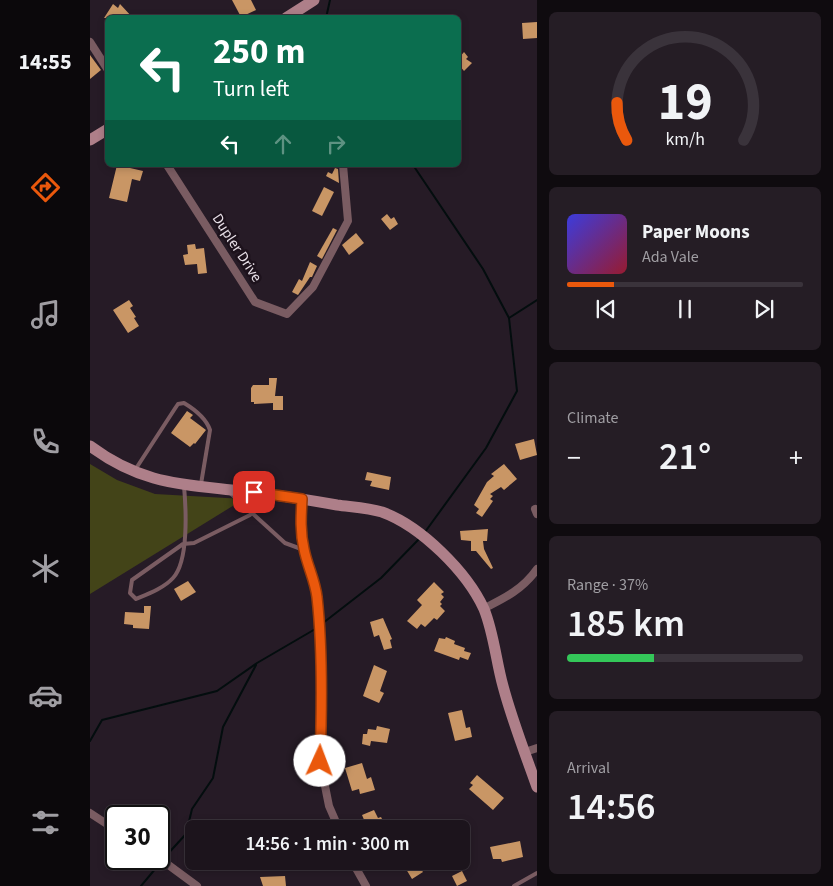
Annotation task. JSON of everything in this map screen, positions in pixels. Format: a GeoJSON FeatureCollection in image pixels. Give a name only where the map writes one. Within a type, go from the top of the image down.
{"type":"FeatureCollection","features":[{"type":"Feature","properties":{"kind":"street"},"geometry":{"type":"LineString","coordinates":[[291,15],[314,0]]}},
{"type":"Feature","properties":{"kind":"street"},"geometry":{"type":"LineString","coordinates":[[90,42],[105,65]]}},
{"type":"Feature","properties":{"kind":"street"},"geometry":{"type":"LineString","coordinates":[[90,140],[105,131]]}},
{"type":"Feature","properties":{"kind":"street","name":"Dupler Drive"},"geometry":{"type":"LineString","coordinates":[[168,167],[255,302],[287,314],[313,287],[348,221],[343,167]]}},
{"type":"Feature","properties":{"kind":"street"},"geometry":{"type":"LineString","coordinates":[[90,446],[107,459],[134,472],[160,481],[268,494],[380,512],[405,524],[456,567],[472,587],[490,628],[503,687],[537,787]]}},
{"type":"Feature","properties":{"kind":"street"},"geometry":{"type":"LineString","coordinates":[[302,499],[300,528],[304,550],[317,594],[320,626],[322,713],[320,761],[335,820]]}},
{"type":"Feature","properties":{"kind":"street"},"geometry":{"type":"LineString","coordinates":[[483,609],[511,595],[528,581],[537,569]]}},
{"type":"Feature","properties":{"kind":"street"},"geometry":{"type":"LineString","coordinates":[[525,752],[537,748]]}},
{"type":"Feature","properties":{"kind":"street"},"geometry":{"type":"LineString","coordinates":[[90,813],[105,823]]}},
{"type":"Feature","properties":{"kind":"street"},"geometry":{"type":"LineString","coordinates":[[170,866],[197,886]]}},
{"type":"Feature","properties":{"kind":"street"},"geometry":{"type":"LineString","coordinates":[[357,870],[366,886]]}},
{"type":"Feature","properties":{"kind":"lane"},"geometry":{"type":"LineString","coordinates":[[134,472],[178,404],[184,403],[192,408],[208,424],[210,430],[201,486]]}},
{"type":"Feature","properties":{"kind":"lane"},"geometry":{"type":"LineString","coordinates":[[184,484],[187,527],[183,544],[180,565],[174,577],[151,593],[136,599],[130,593],[132,580],[183,544],[194,543],[252,513],[268,494]]}},
{"type":"Feature","properties":{"kind":"lane"},"geometry":{"type":"LineString","coordinates":[[226,489],[285,543],[304,550]]}},
{"type":"Feature","properties":{"kind":"lane"},"geometry":{"type":"LineString","coordinates":[[514,886],[537,873]]}},
{"type":"Feature","properties":{"kind":"shaded area"},"geometry":{"type":"Polygon","coordinates":[[[90,464],[117,480],[155,494],[244,499],[90,594],[90,464]]]}},
{"type":"Feature","properties":{"kind":"building"},"geometry":{"type":"Polygon","coordinates":[[[232,0],[251,0],[256,10],[245,15],[240,15],[232,0]]]}},
{"type":"Feature","properties":{"kind":"building"},"geometry":{"type":"Polygon","coordinates":[[[113,4],[118,8],[120,4],[130,15],[106,15],[113,4]]]}},
{"type":"Feature","properties":{"kind":"building"},"geometry":{"type":"Polygon","coordinates":[[[537,22],[537,38],[523,39],[522,23],[537,22]]]}},
{"type":"Feature","properties":{"kind":"building"},"geometry":{"type":"Polygon","coordinates":[[[464,52],[468,57],[466,59],[472,63],[464,71],[461,67],[461,56],[464,52]]]}},
{"type":"Feature","properties":{"kind":"building"},"geometry":{"type":"Polygon","coordinates":[[[90,55],[101,70],[90,79],[90,55]]]}},
{"type":"Feature","properties":{"kind":"building"},"geometry":{"type":"Polygon","coordinates":[[[117,167],[143,171],[140,181],[132,179],[127,202],[109,198],[117,167]]]}},
{"type":"Feature","properties":{"kind":"building"},"geometry":{"type":"Polygon","coordinates":[[[335,168],[338,169],[339,183],[326,176],[328,172],[332,174],[335,168]]]}},
{"type":"Feature","properties":{"kind":"building"},"geometry":{"type":"Polygon","coordinates":[[[324,187],[334,192],[322,216],[312,211],[324,187]]]}},
{"type":"Feature","properties":{"kind":"building"},"geometry":{"type":"Polygon","coordinates":[[[387,214],[391,219],[394,217],[398,224],[390,230],[381,219],[387,214]]]}},
{"type":"Feature","properties":{"kind":"building"},"geometry":{"type":"Polygon","coordinates":[[[333,228],[337,230],[322,259],[317,256],[333,228]]]}},
{"type":"Feature","properties":{"kind":"building"},"geometry":{"type":"Polygon","coordinates":[[[356,233],[364,243],[349,255],[342,245],[356,233]]]}},
{"type":"Feature","properties":{"kind":"building"},"geometry":{"type":"Polygon","coordinates":[[[195,244],[196,249],[204,248],[207,273],[198,274],[197,264],[185,265],[183,255],[188,254],[187,245],[195,244]]]}},
{"type":"Feature","properties":{"kind":"building"},"geometry":{"type":"Polygon","coordinates":[[[310,262],[317,266],[312,277],[310,277],[298,295],[292,292],[299,279],[302,281],[310,262]]]}},
{"type":"Feature","properties":{"kind":"building"},"geometry":{"type":"Polygon","coordinates":[[[129,300],[133,306],[130,308],[139,326],[128,333],[113,310],[129,300]]]}},
{"type":"Feature","properties":{"kind":"building"},"geometry":{"type":"Polygon","coordinates":[[[269,378],[277,378],[275,396],[283,396],[283,410],[273,410],[273,403],[254,404],[254,402],[251,402],[251,388],[253,385],[269,385],[269,378]]]}},
{"type":"Feature","properties":{"kind":"building"},"geometry":{"type":"Polygon","coordinates":[[[187,411],[193,415],[190,418],[206,430],[195,444],[190,447],[171,433],[187,411]]]}},
{"type":"Feature","properties":{"kind":"building"},"geometry":{"type":"Polygon","coordinates":[[[534,439],[537,455],[520,460],[515,444],[534,439]]]}},
{"type":"Feature","properties":{"kind":"building"},"geometry":{"type":"Polygon","coordinates":[[[504,464],[517,479],[504,490],[501,487],[490,494],[493,496],[490,499],[493,501],[482,517],[476,513],[479,509],[474,505],[487,482],[494,476],[491,474],[504,464]]]}},
{"type":"Feature","properties":{"kind":"building"},"geometry":{"type":"Polygon","coordinates":[[[367,472],[391,477],[389,490],[370,486],[372,481],[365,480],[367,472]]]}},
{"type":"Feature","properties":{"kind":"building"},"geometry":{"type":"Polygon","coordinates":[[[488,529],[487,541],[483,541],[484,549],[493,568],[491,569],[476,551],[471,551],[471,541],[461,540],[460,531],[488,529]]]}},
{"type":"Feature","properties":{"kind":"building"},"geometry":{"type":"Polygon","coordinates":[[[188,581],[196,592],[181,601],[174,589],[188,581]]]}},
{"type":"Feature","properties":{"kind":"building"},"geometry":{"type":"Polygon","coordinates":[[[434,582],[444,592],[441,594],[444,597],[440,602],[442,604],[440,606],[445,611],[437,620],[434,618],[425,627],[421,624],[417,629],[407,621],[422,605],[417,600],[434,582]]]}},
{"type":"Feature","properties":{"kind":"building"},"geometry":{"type":"Polygon","coordinates":[[[144,606],[151,606],[149,629],[133,628],[133,625],[124,624],[125,612],[144,613],[144,606]]]}},
{"type":"Feature","properties":{"kind":"building"},"geometry":{"type":"Polygon","coordinates":[[[383,618],[392,639],[390,640],[392,648],[384,650],[379,635],[374,637],[370,622],[383,618]]]}},
{"type":"Feature","properties":{"kind":"building"},"geometry":{"type":"Polygon","coordinates":[[[446,637],[455,641],[454,644],[465,648],[464,651],[471,653],[468,660],[460,657],[459,660],[434,651],[439,638],[445,639],[446,637]]]}},
{"type":"Feature","properties":{"kind":"building"},"geometry":{"type":"Polygon","coordinates":[[[374,665],[387,671],[380,691],[384,693],[379,703],[363,696],[374,665]]]}},
{"type":"Feature","properties":{"kind":"building"},"geometry":{"type":"Polygon","coordinates":[[[462,710],[466,728],[470,727],[472,737],[455,741],[448,713],[462,710]]]}},
{"type":"Feature","properties":{"kind":"building"},"geometry":{"type":"Polygon","coordinates":[[[377,726],[390,729],[387,743],[371,741],[370,746],[362,744],[363,734],[367,734],[368,729],[376,730],[377,726]]]}},
{"type":"Feature","properties":{"kind":"building"},"geometry":{"type":"Polygon","coordinates":[[[362,763],[367,779],[371,777],[375,790],[360,794],[359,789],[352,791],[345,768],[362,763]]]}},
{"type":"Feature","properties":{"kind":"building"},"geometry":{"type":"Polygon","coordinates":[[[477,775],[504,798],[493,810],[469,789],[473,785],[470,783],[477,775]]]}},
{"type":"Feature","properties":{"kind":"building"},"geometry":{"type":"Polygon","coordinates":[[[374,810],[378,818],[381,817],[382,820],[364,820],[362,815],[374,810]]]}},
{"type":"Feature","properties":{"kind":"building"},"geometry":{"type":"Polygon","coordinates":[[[520,841],[523,857],[502,862],[501,859],[493,859],[490,847],[520,841]]]}},
{"type":"Feature","properties":{"kind":"building"},"geometry":{"type":"Polygon","coordinates":[[[407,870],[422,870],[423,872],[412,879],[407,870]]]}},
{"type":"Feature","properties":{"kind":"building"},"geometry":{"type":"Polygon","coordinates":[[[462,871],[467,881],[457,886],[452,876],[462,871]]]}},
{"type":"Feature","properties":{"kind":"building"},"geometry":{"type":"Polygon","coordinates":[[[285,876],[286,886],[263,886],[260,877],[285,876]]]}},
{"type":"Feature","properties":{"kind":"waterway"},"geometry":{"type":"LineString","coordinates":[[327,15],[330,0]]}},
{"type":"Feature","properties":{"kind":"waterway"},"geometry":{"type":"LineString","coordinates":[[414,167],[483,269],[509,318],[517,391],[486,448],[425,532]]}},
{"type":"Feature","properties":{"kind":"waterway"},"geometry":{"type":"LineString","coordinates":[[509,318],[537,300]]}},
{"type":"Feature","properties":{"kind":"waterway"},"geometry":{"type":"LineString","coordinates":[[323,623],[381,578],[419,539]]}},
{"type":"Feature","properties":{"kind":"waterway"},"geometry":{"type":"LineString","coordinates":[[90,741],[102,720],[217,691],[257,663],[317,628]]}},
{"type":"Feature","properties":{"kind":"waterway"},"geometry":{"type":"LineString","coordinates":[[170,851],[186,834],[192,809],[213,778],[223,727],[256,665]]}},
{"type":"Feature","properties":{"kind":"waterway"},"geometry":{"type":"LineString","coordinates":[[141,886],[154,870]]}},
{"type":"Feature","properties":{"kind":"route"},"geometry":{"type":"LineString","coordinates":[[254,492],[302,499],[300,528],[304,550],[317,594],[320,626],[322,713],[320,761]]}}]}
